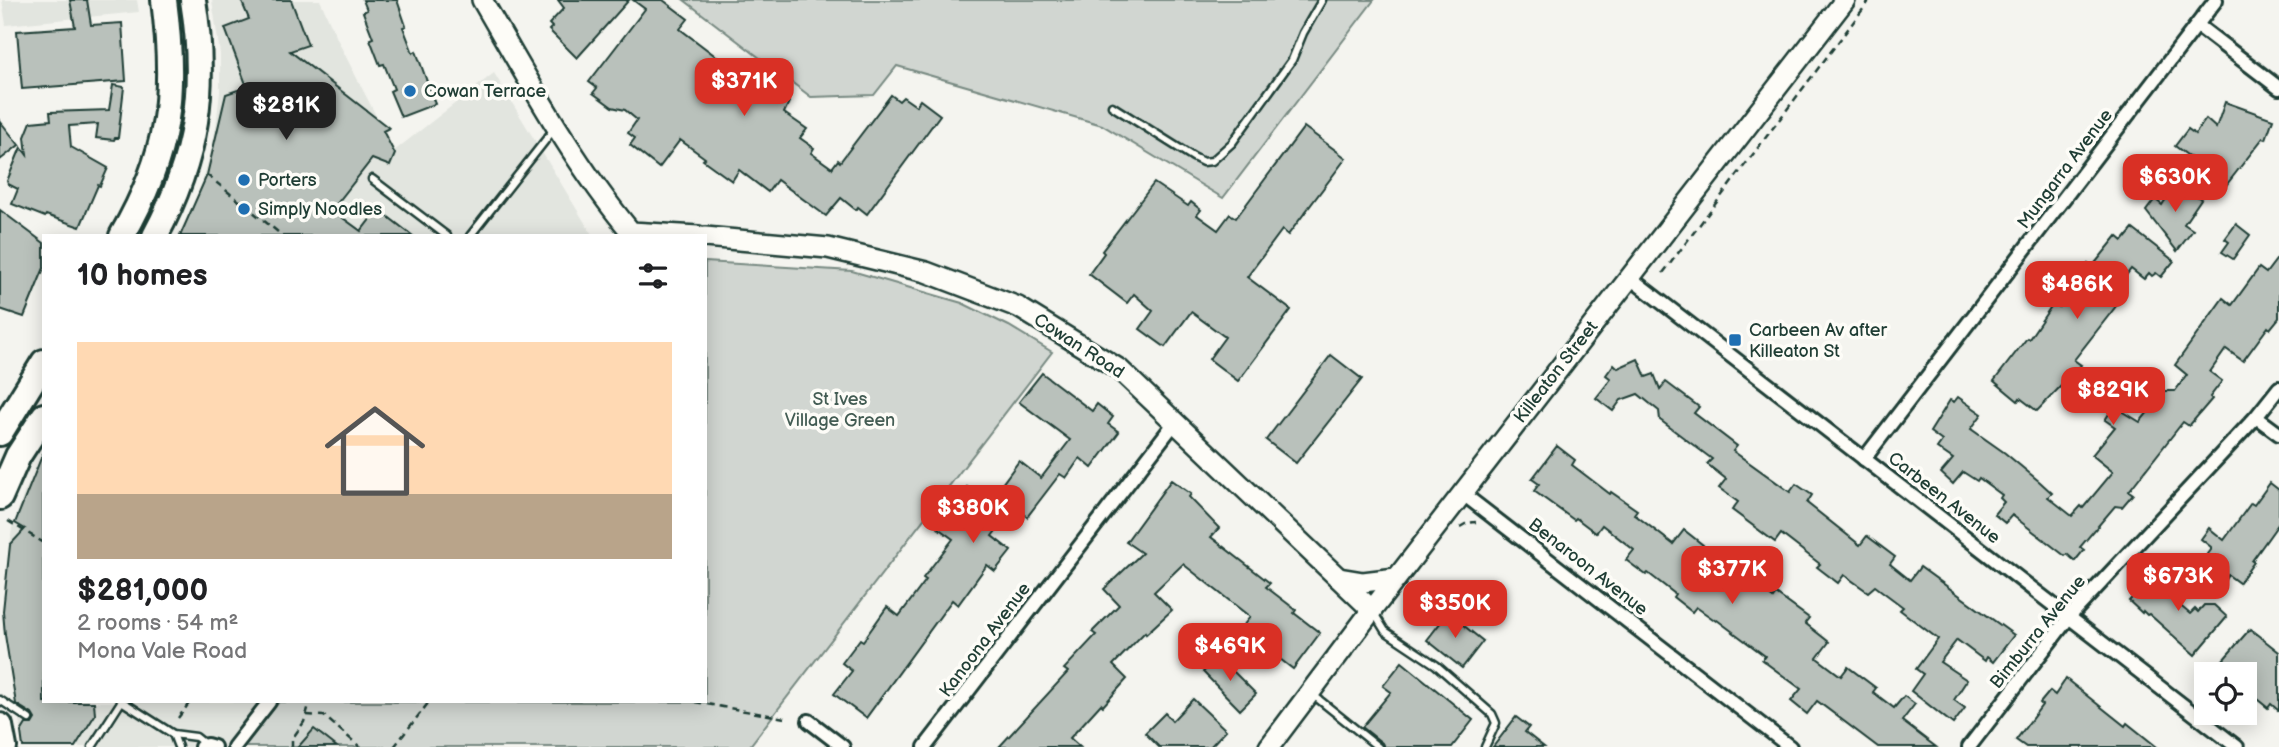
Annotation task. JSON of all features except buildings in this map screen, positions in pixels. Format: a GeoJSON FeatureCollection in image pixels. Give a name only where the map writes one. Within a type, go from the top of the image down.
{"type":"FeatureCollection","features":[{"type":"Feature","properties":{"kind":"highway"},"geometry":{"type":"LineString","coordinates":[[123,234],[152,176],[167,116],[170,62],[163,0]]}},
{"type":"Feature","properties":{"kind":"highway"},"geometry":{"type":"LineString","coordinates":[[156,234],[177,192],[196,123],[199,74],[193,0]]}},
{"type":"Feature","properties":{"kind":"highway"},"geometry":{"type":"LineString","coordinates":[[0,433],[42,365]]}},
{"type":"Feature","properties":{"kind":"highway"},"geometry":{"type":"LineString","coordinates":[[0,497],[18,456],[42,418]]}},
{"type":"Feature","properties":{"kind":"highway"},"geometry":{"type":"LineString","coordinates":[[0,726],[4,747]]}},
{"type":"Feature","properties":{"kind":"street"},"geometry":{"type":"LineString","coordinates":[[482,0],[556,127],[629,234]]}},
{"type":"Feature","properties":{"kind":"street","name":"Killeaton Street"},"geometry":{"type":"LineString","coordinates":[[1269,747],[1396,578],[1629,277],[1746,131],[1845,0]]}},
{"type":"Feature","properties":{"kind":"street","name":"Mungarra Avenue"},"geometry":{"type":"LineString","coordinates":[[1864,459],[2216,0]]}},
{"type":"Feature","properties":{"kind":"street"},"geometry":{"type":"LineString","coordinates":[[2197,25],[2279,88]]}},
{"type":"Feature","properties":{"kind":"street","name":"Cowan Road"},"geometry":{"type":"LineString","coordinates":[[707,237],[828,248],[926,272],[1018,307],[1119,369],[1372,610]]}},
{"type":"Feature","properties":{"kind":"street","name":"Carbeen Avenue"},"geometry":{"type":"LineString","coordinates":[[1629,277],[2237,747]]}},
{"type":"Feature","properties":{"kind":"street","name":"Bimburra Avenue"},"geometry":{"type":"LineString","coordinates":[[1969,747],[2069,617],[2256,417],[2279,388]]}},
{"type":"Feature","properties":{"kind":"street"},"geometry":{"type":"LineString","coordinates":[[2256,417],[2279,434]]}},
{"type":"Feature","properties":{"kind":"street","name":"Kanoona Avenue"},"geometry":{"type":"LineString","coordinates":[[925,747],[1176,421]]}},
{"type":"Feature","properties":{"kind":"street","name":"Benaroon Avenue"},"geometry":{"type":"LineString","coordinates":[[1462,493],[1790,747]]}},
{"type":"Feature","properties":{"kind":"street"},"geometry":{"type":"LineString","coordinates":[[1339,578],[1363,582],[1396,578]]}},
{"type":"Feature","properties":{"kind":"street"},"geometry":{"type":"LineString","coordinates":[[221,747],[235,745],[268,703]]}},
{"type":"Feature","properties":{"kind":"street"},"geometry":{"type":"LineString","coordinates":[[809,721],[843,747]]}},
{"type":"Feature","properties":{"kind":"lane"},"geometry":{"type":"LineString","coordinates":[[1112,106],[1193,157],[1203,162],[1212,161],[1232,144],[1293,60],[1303,33],[1322,0]]}},
{"type":"Feature","properties":{"kind":"lane"},"geometry":{"type":"LineString","coordinates":[[472,234],[556,127]]}},
{"type":"Feature","properties":{"kind":"lane"},"geometry":{"type":"LineString","coordinates":[[372,179],[444,234]]}},
{"type":"Feature","properties":{"kind":"lane"},"geometry":{"type":"LineString","coordinates":[[1372,610],[1385,631],[1436,665],[1492,714],[1496,723],[1485,747]]}},
{"type":"Feature","properties":{"kind":"lane"},"geometry":{"type":"LineString","coordinates":[[1310,693],[1378,747]]}},
{"type":"Feature","properties":{"kind":"lane"},"geometry":{"type":"LineString","coordinates":[[0,700],[29,719]]}},
{"type":"Feature","properties":{"kind":"lane"},"geometry":{"type":"LineString","coordinates":[[92,747],[121,703]]}},
{"type":"Feature","properties":{"kind":"lane"},"geometry":{"type":"LineString","coordinates":[[124,703],[173,734],[196,737],[207,746]]}},
{"type":"Feature","properties":{"kind":"lane"},"geometry":{"type":"LineString","coordinates":[[173,734],[178,747]]}},
{"type":"Feature","properties":{"kind":"path"},"geometry":{"type":"LineString","coordinates":[[1663,273],[1870,0]]}},
{"type":"Feature","properties":{"kind":"path"},"geometry":{"type":"LineString","coordinates":[[207,175],[281,234]]}},
{"type":"Feature","properties":{"kind":"path"},"geometry":{"type":"LineString","coordinates":[[8,521],[42,542]]}},
{"type":"Feature","properties":{"kind":"path"},"geometry":{"type":"LineString","coordinates":[[177,718],[189,703]]}},
{"type":"Feature","properties":{"kind":"path"},"geometry":{"type":"LineString","coordinates":[[292,747],[292,739],[304,723],[310,703]]}},
{"type":"Feature","properties":{"kind":"path"},"geometry":{"type":"LineString","coordinates":[[394,747],[428,703]]}},
{"type":"Feature","properties":{"kind":"path"},"geometry":{"type":"LineString","coordinates":[[701,703],[785,718]]}},
{"type":"Feature","properties":{"kind":"path"},"geometry":{"type":"LineString","coordinates":[[307,715],[324,716],[360,747]]}},
{"type":"Feature","properties":{"kind":"shaded area"},"geometry":{"type":"Polygon","coordinates":[[[2,0],[137,0],[139,12],[6,25],[2,0]]]}},
{"type":"Feature","properties":{"kind":"shaded area"},"geometry":{"type":"Polygon","coordinates":[[[212,0],[320,0],[394,151],[494,73],[592,234],[179,234],[194,205],[212,148],[220,92],[220,54],[212,0]]]}},
{"type":"Feature","properties":{"kind":"shaded area"},"geometry":{"type":"Polygon","coordinates":[[[42,458],[42,703],[278,703],[244,747],[23,747],[3,611],[12,528],[24,493],[42,458]]]}},
{"type":"Feature","properties":{"kind":"green space"},"geometry":{"type":"Polygon","coordinates":[[[684,0],[1374,0],[1223,198],[1102,125],[897,66],[874,95],[811,97],[684,0]]]}},
{"type":"Feature","properties":{"kind":"green space","name":"St Ives Village Green"},"geometry":{"type":"Polygon","coordinates":[[[707,262],[852,271],[962,303],[1009,326],[1052,352],[749,747],[244,747],[278,703],[707,703],[707,262]]]}},
{"type":"Feature","properties":{"kind":"place","name":"Cowan Terrace"},"geometry":{"type":"Point","coordinates":[410,91]}},
{"type":"Feature","properties":{"kind":"place","name":"Porters"},"geometry":{"type":"Point","coordinates":[244,180]}},
{"type":"Feature","properties":{"kind":"place","name":"Simply Noodles"},"geometry":{"type":"Point","coordinates":[244,209]}},
{"type":"Feature","properties":{"kind":"place","name":"Carbeen Av after Killeaton St"},"geometry":{"type":"Point","coordinates":[1735,340]}}]}
